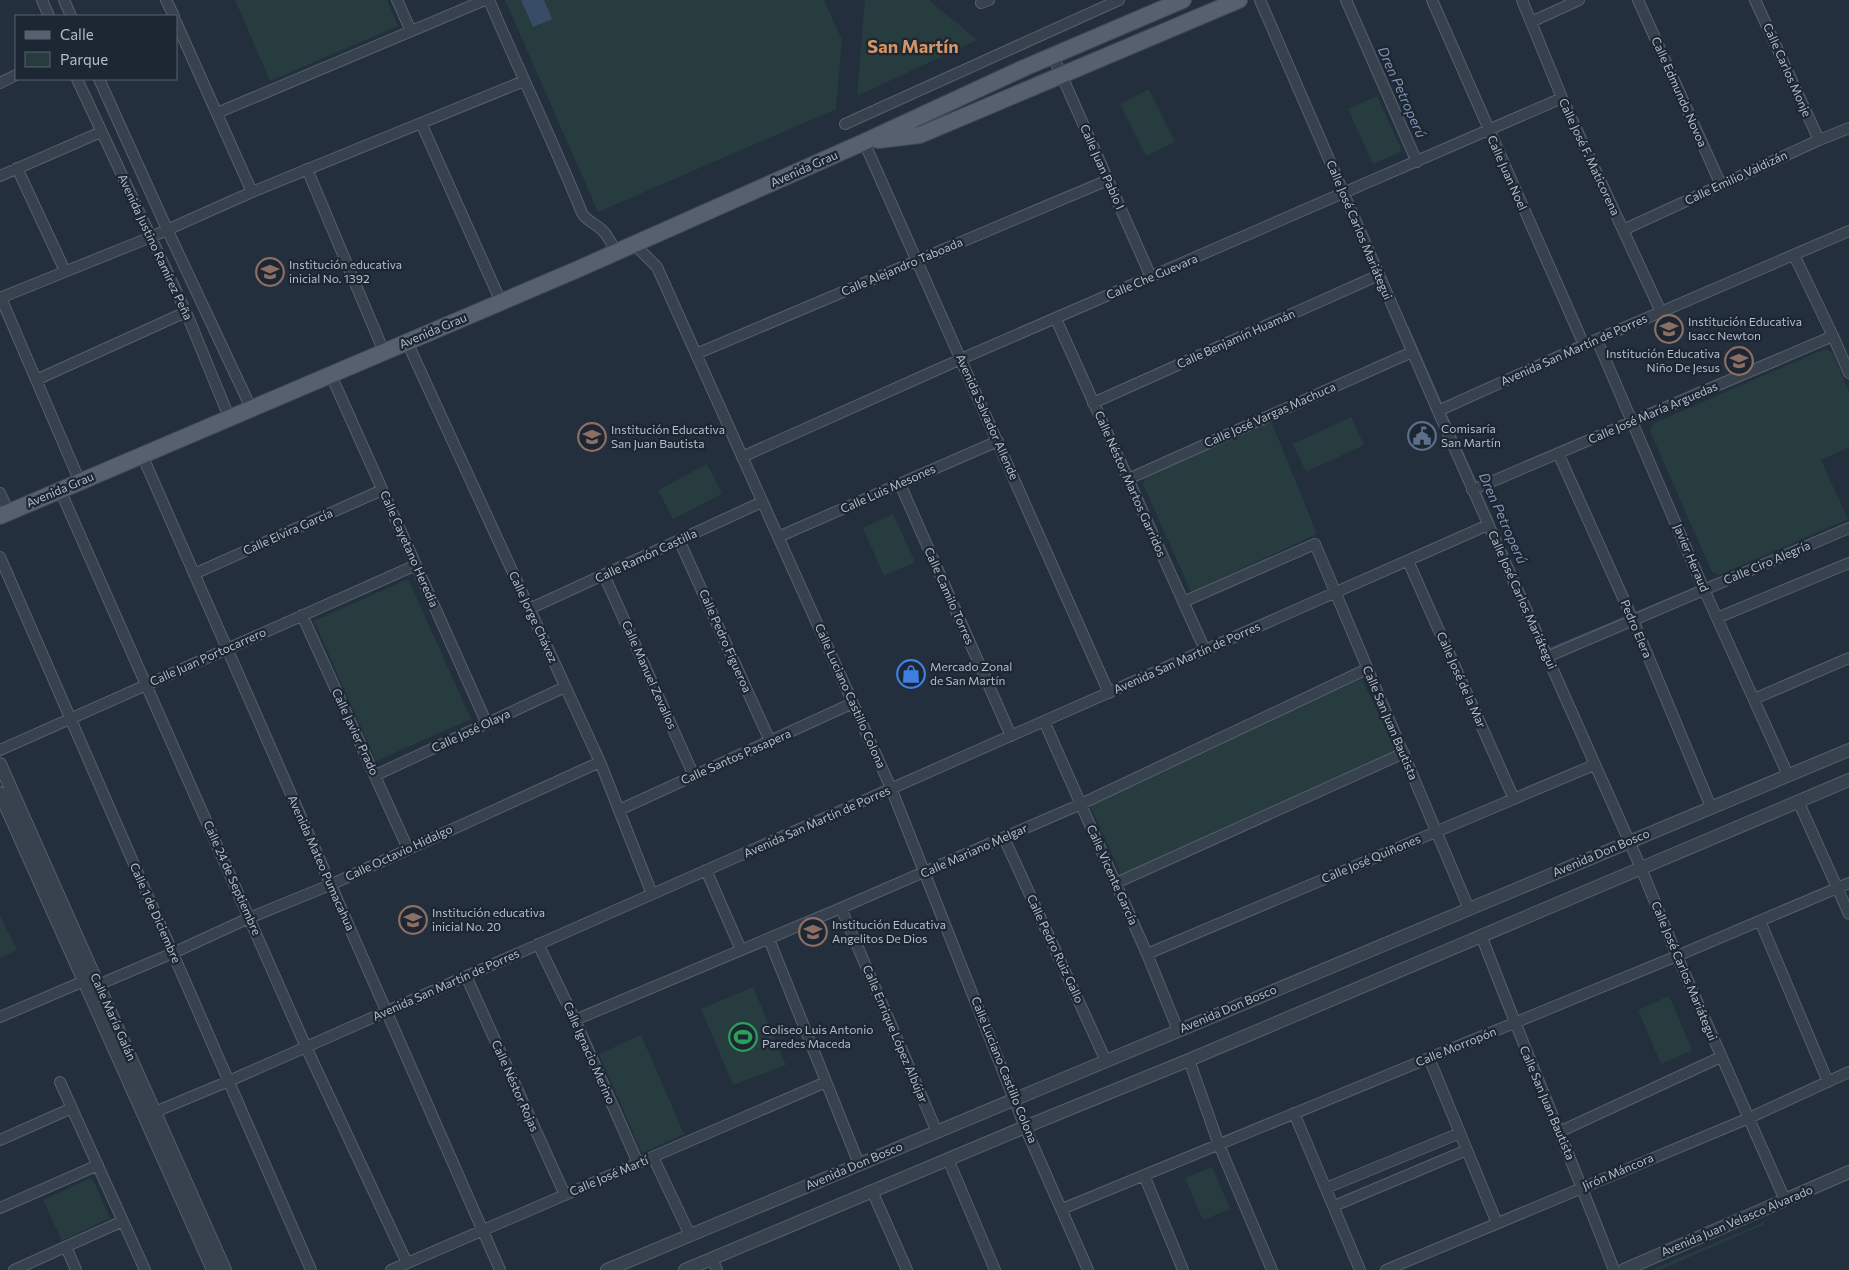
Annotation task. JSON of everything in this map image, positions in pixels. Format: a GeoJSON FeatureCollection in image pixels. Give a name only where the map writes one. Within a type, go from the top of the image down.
{"type":"FeatureCollection","features":[{"type":"Feature","properties":{"kind":"main road","name":"Avenida Grau"},"geometry":{"type":"LineString","coordinates":[[4,514],[616,252],[1053,56],[1183,0]]}},
{"type":"Feature","properties":{"kind":"main road","name":"Avenida Grau"},"geometry":{"type":"LineString","coordinates":[[864,142],[920,135],[1239,0]]}},
{"type":"Feature","properties":{"kind":"street"},"geometry":{"type":"LineString","coordinates":[[42,0],[49,15]]}},
{"type":"Feature","properties":{"kind":"street"},"geometry":{"type":"LineString","coordinates":[[64,0],[71,15]]}},
{"type":"Feature","properties":{"kind":"street"},"geometry":{"type":"LineString","coordinates":[[397,0],[411,31]]}},
{"type":"Feature","properties":{"kind":"street"},"geometry":{"type":"LineString","coordinates":[[217,113],[485,0]]}},
{"type":"Feature","properties":{"kind":"street"},"geometry":{"type":"LineString","coordinates":[[489,0],[582,213],[585,218],[606,233],[616,252]]}},
{"type":"Feature","properties":{"kind":"street"},"geometry":{"type":"LineString","coordinates":[[845,124],[1119,0]]}},
{"type":"Feature","properties":{"kind":"street","name":"Calle José Carlos Mariátegui"},"geometry":{"type":"LineString","coordinates":[[1260,0],[1472,490],[1641,868],[1677,956],[1785,1200]]}},
{"type":"Feature","properties":{"kind":"street"},"geometry":{"type":"LineString","coordinates":[[1346,0],[1417,162]]}},
{"type":"Feature","properties":{"kind":"street","name":"Calle Juan Noel"},"geometry":{"type":"LineString","coordinates":[[1432,0],[1488,131],[1584,345]]}},
{"type":"Feature","properties":{"kind":"street","name":"Calle José F. Maticorena"},"geometry":{"type":"LineString","coordinates":[[1522,0],[1562,98],[1661,312]]}},
{"type":"Feature","properties":{"kind":"street"},"geometry":{"type":"LineString","coordinates":[[1530,22],[1579,0]]}},
{"type":"Feature","properties":{"kind":"street","name":"Calle Edmundo Novoa"},"geometry":{"type":"LineString","coordinates":[[1638,0],[1721,185]]}},
{"type":"Feature","properties":{"kind":"street","name":"Calle Carlos Monje"},"geometry":{"type":"LineString","coordinates":[[1755,0],[1819,140]]}},
{"type":"Feature","properties":{"kind":"street"},"geometry":{"type":"LineString","coordinates":[[169,1],[174,15]]}},
{"type":"Feature","properties":{"kind":"street"},"geometry":{"type":"LineString","coordinates":[[178,26],[252,192]]}},
{"type":"Feature","properties":{"kind":"street","name":"Calle Juan Pablo I"},"geometry":{"type":"LineString","coordinates":[[1053,56],[1151,277]]}},
{"type":"Feature","properties":{"kind":"street"},"geometry":{"type":"LineString","coordinates":[[0,83],[15,76]]}},
{"type":"Feature","properties":{"kind":"street","name":"Avenida Justino Ramírez Peña"},"geometry":{"type":"LineString","coordinates":[[77,80],[186,312],[229,417]]}},
{"type":"Feature","properties":{"kind":"street","name":"Avenida Justino Ramírez Peña"},"geometry":{"type":"LineString","coordinates":[[99,80],[251,408]]}},
{"type":"Feature","properties":{"kind":"street"},"geometry":{"type":"LineString","coordinates":[[80,482],[0,298],[307,169],[524,81]]}},
{"type":"Feature","properties":{"kind":"street","name":"Calle Che Guevara"},"geometry":{"type":"LineString","coordinates":[[742,457],[961,359],[1562,98]]}},
{"type":"Feature","properties":{"kind":"street"},"geometry":{"type":"LineString","coordinates":[[421,123],[501,302]]}},
{"type":"Feature","properties":{"kind":"street","name":"Calle Emilio Valdizán"},"geometry":{"type":"LineString","coordinates":[[1623,230],[1849,128]]}},
{"type":"Feature","properties":{"kind":"street"},"geometry":{"type":"LineString","coordinates":[[0,176],[101,132]]}},
{"type":"Feature","properties":{"kind":"street","name":"Avenida Salvador Allende"},"geometry":{"type":"LineString","coordinates":[[864,142],[1109,693]]}},
{"type":"Feature","properties":{"kind":"street"},"geometry":{"type":"LineString","coordinates":[[17,168],[65,271]]}},
{"type":"Feature","properties":{"kind":"street"},"geometry":{"type":"LineString","coordinates":[[307,169],[384,352]]}},
{"type":"Feature","properties":{"kind":"street","name":"Calle Alejandro Taboada"},"geometry":{"type":"LineString","coordinates":[[696,354],[1108,180]]}},
{"type":"Feature","properties":{"kind":"street","name":"Avenida San Martín de Porres"},"geometry":{"type":"LineString","coordinates":[[1438,411],[1584,345],[1849,231]]}},
{"type":"Feature","properties":{"kind":"street","name":"Calle Luciano Castillo Colona"},"geometry":{"type":"LineString","coordinates":[[634,244],[656,267],[891,788],[1025,1127],[1088,1270]]}},
{"type":"Feature","properties":{"kind":"street"},"geometry":{"type":"LineString","coordinates":[[1794,255],[1849,374]]}},
{"type":"Feature","properties":{"kind":"street","name":"Calle Benjamín Huamán"},"geometry":{"type":"LineString","coordinates":[[1094,403],[1379,275]]}},
{"type":"Feature","properties":{"kind":"street"},"geometry":{"type":"LineString","coordinates":[[36,380],[186,312]]}},
{"type":"Feature","properties":{"kind":"street","name":"Calle Néstor Martos Garridos"},"geometry":{"type":"LineString","coordinates":[[1056,318],[1205,650]]}},
{"type":"Feature","properties":{"kind":"street","name":"Calle José María Arguedas"},"geometry":{"type":"LineString","coordinates":[[1472,490],[1833,336]]}},
{"type":"Feature","properties":{"kind":"street","name":"Javier Heraud"},"geometry":{"type":"LineString","coordinates":[[1597,340],[1704,590],[1788,775]]}},
{"type":"Feature","properties":{"kind":"street","name":"Calle Jorge Chávez"},"geometry":{"type":"LineString","coordinates":[[407,342],[600,762],[652,894]]}},
{"type":"Feature","properties":{"kind":"street","name":"Calle José Vargas Machuca"},"geometry":{"type":"LineString","coordinates":[[1128,479],[1412,352]]}},
{"type":"Feature","properties":{"kind":"street","name":"Calle Cayetano Heredia"},"geometry":{"type":"LineString","coordinates":[[331,375],[487,724]]}},
{"type":"Feature","properties":{"kind":"street","name":"Calle Luis Mesones"},"geometry":{"type":"LineString","coordinates":[[778,537],[998,442]]}},
{"type":"Feature","properties":{"kind":"street","name":"Pedro Elera"},"geometry":{"type":"LineString","coordinates":[[1558,453],[1633,620],[1711,807]]}},
{"type":"Feature","properties":{"kind":"street","name":"Avenida Mateo Pumacahua"},"geometry":{"type":"LineString","coordinates":[[142,455],[500,1270]]}},
{"type":"Feature","properties":{"kind":"street","name":"Calle Camilo Torres"},"geometry":{"type":"LineString","coordinates":[[900,484],[1011,736]]}},
{"type":"Feature","properties":{"kind":"street","name":"Calle 24 de Septiembre"},"geometry":{"type":"LineString","coordinates":[[60,490],[306,1047],[407,1263]]}},
{"type":"Feature","properties":{"kind":"street","name":"Calle Elvira García"},"geometry":{"type":"LineString","coordinates":[[194,574],[382,490]]}},
{"type":"Feature","properties":{"kind":"street"},"geometry":{"type":"LineString","coordinates":[[0,493],[4,514]]}},
{"type":"Feature","properties":{"kind":"street","name":"Calle Ramón Castilla"},"geometry":{"type":"LineString","coordinates":[[530,609],[762,502]]}},
{"type":"Feature","properties":{"kind":"street","name":"Avenida San Martín de Porres"},"geometry":{"type":"LineString","coordinates":[[150,1114],[386,1012],[1488,525]]}},
{"type":"Feature","properties":{"kind":"street","name":"Calle Ciro Alegría"},"geometry":{"type":"LineString","coordinates":[[1547,657],[1849,528]]}},
{"type":"Feature","properties":{"kind":"street","name":"Calle Pedro Figueroa"},"geometry":{"type":"LineString","coordinates":[[679,540],[770,741]]}},
{"type":"Feature","properties":{"kind":"street","name":"Calle San Juan Bautista"},"geometry":{"type":"LineString","coordinates":[[1183,602],[1315,544],[1469,908]]}},
{"type":"Feature","properties":{"kind":"street","name":"Calle 1 de Diciembre"},"geometry":{"type":"LineString","coordinates":[[0,557],[311,1270]]}},
{"type":"Feature","properties":{"kind":"street","name":"Calle José de la Mar"},"geometry":{"type":"LineString","coordinates":[[1408,561],[1514,799]]}},
{"type":"Feature","properties":{"kind":"street"},"geometry":{"type":"LineString","coordinates":[[1717,618],[1849,563]]}},
{"type":"Feature","properties":{"kind":"street","name":"Calle Juan Portocarrero"},"geometry":{"type":"LineString","coordinates":[[0,750],[416,565]]}},
{"type":"Feature","properties":{"kind":"street","name":"Calle Manuel Zevallos"},"geometry":{"type":"LineString","coordinates":[[604,575],[694,776]]}},
{"type":"Feature","properties":{"kind":"street","name":"Calle Javier Prado"},"geometry":{"type":"LineString","coordinates":[[302,615],[408,849]]}},
{"type":"Feature","properties":{"kind":"street"},"geometry":{"type":"LineString","coordinates":[[1754,699],[1849,658]]}},
{"type":"Feature","properties":{"kind":"street","name":"Calle Mariano Melgar"},"geometry":{"type":"LineString","coordinates":[[575,1020],[1004,838],[1368,670]]}},
{"type":"Feature","properties":{"kind":"street","name":"Calle José Olaya"},"geometry":{"type":"LineString","coordinates":[[376,776],[565,687]]}},
{"type":"Feature","properties":{"kind":"street","name":"Calle Santos Pasapera"},"geometry":{"type":"LineString","coordinates":[[618,810],[853,704]]}},
{"type":"Feature","properties":{"kind":"street","name":"Calle Vicente García"},"geometry":{"type":"LineString","coordinates":[[1044,721],[1147,954],[1178,1030]]}},
{"type":"Feature","properties":{"kind":"street","name":"Avenida Don Bosco"},"geometry":{"type":"LineString","coordinates":[[607,1270],[1849,750]]}},
{"type":"Feature","properties":{"kind":"street"},"geometry":{"type":"LineString","coordinates":[[1116,883],[1404,753]]}},
{"type":"Feature","properties":{"kind":"street","name":"Calle Octavio Hidalgo"},"geometry":{"type":"LineString","coordinates":[[0,1017],[173,953],[600,762]]}},
{"type":"Feature","properties":{"kind":"street","name":"Calle María Galán"},"geometry":{"type":"LineString","coordinates":[[0,764],[88,986]]}},
{"type":"Feature","properties":{"kind":"street","name":"Calle José Quiñones"},"geometry":{"type":"LineString","coordinates":[[1147,954],[1594,765]]}},
{"type":"Feature","properties":{"kind":"street"},"geometry":{"type":"LineString","coordinates":[[685,1270],[715,1264],[872,1191],[1189,1060],[1849,780]]}},
{"type":"Feature","properties":{"kind":"street","name":"Calle María Galán"},"geometry":{"type":"LineString","coordinates":[[0,793],[88,986],[225,1270]]}},
{"type":"Feature","properties":{"kind":"street"},"geometry":{"type":"LineString","coordinates":[[1798,801],[1849,914]]}},
{"type":"Feature","properties":{"kind":"street","name":"Calle Pedro Ruiz Gallo"},"geometry":{"type":"LineString","coordinates":[[1004,838],[1106,1061]]}},
{"type":"Feature","properties":{"kind":"street"},"geometry":{"type":"LineString","coordinates":[[706,870],[741,950]]}},
{"type":"Feature","properties":{"kind":"street","name":"Calle Morropón"},"geometry":{"type":"LineString","coordinates":[[1062,1209],[1677,956],[1849,883]]}},
{"type":"Feature","properties":{"kind":"street","name":"Calle Enrique López Albújar"},"geometry":{"type":"LineString","coordinates":[[842,908],[937,1132]]}},
{"type":"Feature","properties":{"kind":"street"},"geometry":{"type":"LineString","coordinates":[[1760,921],[1828,1082]]}},
{"type":"Feature","properties":{"kind":"street","name":"Calle San Juan Bautista"},"geometry":{"type":"LineString","coordinates":[[1481,936],[1514,1023],[1614,1270]]}},
{"type":"Feature","properties":{"kind":"street"},"geometry":{"type":"LineString","coordinates":[[769,938],[859,1164]]}},
{"type":"Feature","properties":{"kind":"street","name":"Calle Ignacio Merino"},"geometry":{"type":"LineString","coordinates":[[538,944],[575,1020],[638,1163]]}},
{"type":"Feature","properties":{"kind":"street","name":"Calle Néstor Rojas"},"geometry":{"type":"LineString","coordinates":[[466,976],[565,1195]]}},
{"type":"Feature","properties":{"kind":"street"},"geometry":{"type":"LineString","coordinates":[[1559,1132],[1721,1057]]}},
{"type":"Feature","properties":{"kind":"street"},"geometry":{"type":"LineString","coordinates":[[1429,1058],[1497,1223]]}},
{"type":"Feature","properties":{"kind":"street"},"geometry":{"type":"LineString","coordinates":[[1189,1060],[1219,1145],[1272,1270]]}},
{"type":"Feature","properties":{"kind":"street","name":"Jirón Máncora"},"geometry":{"type":"LineString","coordinates":[[1386,1270],[1749,1118],[1849,1072]]}},
{"type":"Feature","properties":{"kind":"street"},"geometry":{"type":"LineString","coordinates":[[60,1082],[145,1270]]}},
{"type":"Feature","properties":{"kind":"street","name":"Calle José Martí"},"geometry":{"type":"LineString","coordinates":[[391,1270],[826,1082]]}},
{"type":"Feature","properties":{"kind":"street"},"geometry":{"type":"LineString","coordinates":[[0,1140],[72,1108]]}},
{"type":"Feature","properties":{"kind":"street"},"geometry":{"type":"LineString","coordinates":[[1294,1113],[1360,1270]]}},
{"type":"Feature","properties":{"kind":"street","name":"Calle María Galán"},"geometry":{"type":"LineString","coordinates":[[150,1114],[213,1270]]}},
{"type":"Feature","properties":{"kind":"street"},"geometry":{"type":"LineString","coordinates":[[1326,1188],[1460,1133]]}},
{"type":"Feature","properties":{"kind":"street"},"geometry":{"type":"LineString","coordinates":[[1334,1206],[1467,1150]]}},
{"type":"Feature","properties":{"kind":"street"},"geometry":{"type":"LineString","coordinates":[[653,1157],[690,1235]]}},
{"type":"Feature","properties":{"kind":"street"},"geometry":{"type":"LineString","coordinates":[[948,1159],[995,1270]]}},
{"type":"Feature","properties":{"kind":"street"},"geometry":{"type":"LineString","coordinates":[[0,1208],[98,1165]]}},
{"type":"Feature","properties":{"kind":"street","name":"Avenida Juan Velasco Alvarado"},"geometry":{"type":"LineString","coordinates":[[1624,1270],[1849,1172]]}},
{"type":"Feature","properties":{"kind":"street"},"geometry":{"type":"LineString","coordinates":[[1144,1176],[1183,1270]]}},
{"type":"Feature","properties":{"kind":"street"},"geometry":{"type":"LineString","coordinates":[[872,1191],[907,1270]]}},
{"type":"Feature","properties":{"kind":"street"},"geometry":{"type":"LineString","coordinates":[[14,1270],[123,1221]]}},
{"type":"Feature","properties":{"kind":"street"},"geometry":{"type":"LineString","coordinates":[[66,1246],[76,1270]]}},
{"type":"Feature","properties":{"kind":"green space"},"geometry":{"type":"Polygon","coordinates":[[[235,0],[387,0],[398,26],[270,81],[235,0]]]}},
{"type":"Feature","properties":{"kind":"green space"},"geometry":{"type":"Polygon","coordinates":[[[505,0],[824,0],[842,40],[836,109],[598,212],[505,0]]]}},
{"type":"Feature","properties":{"kind":"green space"},"geometry":{"type":"Polygon","coordinates":[[[865,0],[929,0],[977,40],[857,96],[865,0]]]}},
{"type":"Feature","properties":{"kind":"green space"},"geometry":{"type":"Polygon","coordinates":[[[1149,89],[1175,142],[1146,156],[1120,104],[1149,89]]]}},
{"type":"Feature","properties":{"kind":"green space"},"geometry":{"type":"Polygon","coordinates":[[[1377,96],[1402,151],[1373,164],[1348,109],[1377,96]]]}},
{"type":"Feature","properties":{"kind":"green space"},"geometry":{"type":"Polygon","coordinates":[[[1825,349],[1832,352],[1849,392],[1849,447],[1821,460],[1848,519],[1719,575],[1712,572],[1650,431],[1652,424],[1825,349]]]}},
{"type":"Feature","properties":{"kind":"green space"},"geometry":{"type":"Polygon","coordinates":[[[1351,417],[1364,445],[1306,472],[1293,444],[1351,417]]]}},
{"type":"Feature","properties":{"kind":"green space"},"geometry":{"type":"Polygon","coordinates":[[[1271,421],[1317,534],[1191,592],[1143,484],[1145,477],[1271,421]]]}},
{"type":"Feature","properties":{"kind":"green space"},"geometry":{"type":"Polygon","coordinates":[[[707,464],[722,494],[673,519],[658,490],[707,464]]]}},
{"type":"Feature","properties":{"kind":"green space"},"geometry":{"type":"Polygon","coordinates":[[[893,514],[915,562],[884,576],[863,528],[893,514]]]}},
{"type":"Feature","properties":{"kind":"green space"},"geometry":{"type":"Polygon","coordinates":[[[408,579],[471,719],[376,761],[314,621],[408,579]]]}},
{"type":"Feature","properties":{"kind":"green space"},"geometry":{"type":"Polygon","coordinates":[[[1362,679],[1397,753],[1122,877],[1090,805],[1362,679]]]}},
{"type":"Feature","properties":{"kind":"green space"},"geometry":{"type":"Polygon","coordinates":[[[0,916],[17,950],[0,958],[0,916]]]}},
{"type":"Feature","properties":{"kind":"green space","name":"Coliseo Luis Antonio Paredes Maceda"},"geometry":{"type":"Polygon","coordinates":[[[753,987],[786,1065],[733,1085],[701,1009],[753,987]]]}},
{"type":"Feature","properties":{"kind":"green space"},"geometry":{"type":"Polygon","coordinates":[[[1669,996],[1692,1050],[1661,1064],[1638,1010],[1669,996]]]}},
{"type":"Feature","properties":{"kind":"green space"},"geometry":{"type":"Polygon","coordinates":[[[641,1035],[684,1134],[642,1153],[599,1054],[641,1035]]]}},
{"type":"Feature","properties":{"kind":"green space"},"geometry":{"type":"Polygon","coordinates":[[[1212,1167],[1230,1209],[1203,1220],[1185,1178],[1212,1167]]]}},
{"type":"Feature","properties":{"kind":"green space"},"geometry":{"type":"Polygon","coordinates":[[[91,1178],[110,1218],[62,1241],[43,1200],[91,1178]]]}},
{"type":"Feature","properties":{"kind":"green space"},"geometry":{"type":"Polygon","coordinates":[[[1764,1222],[1765,1224],[1660,1270],[1651,1270],[1764,1222]]]}},
{"type":"Feature","properties":{"kind":"water"},"geometry":{"type":"Polygon","coordinates":[[[521,0],[544,0],[552,19],[533,27],[521,0]]]}},
{"type":"Feature","properties":{"kind":"waterway","name":"Dren Petroperú"},"geometry":{"type":"LineString","coordinates":[[1407,327],[1493,523]]}},
{"type":"Feature","properties":{"kind":"waterway","name":"Dren Petroperú"},"geometry":{"type":"LineString","coordinates":[[1548,648],[1549,650],[1718,579]]}},
{"type":"Feature","properties":{"kind":"place","name":"Institución educativa inicial No. 1392"},"geometry":{"type":"Point","coordinates":[270,272]}},
{"type":"Feature","properties":{"kind":"place","name":"Institución Educativa Isacc Newton"},"geometry":{"type":"Point","coordinates":[1669,329]}},
{"type":"Feature","properties":{"kind":"place","name":"Institución Educativa Niño De Jesus"},"geometry":{"type":"Point","coordinates":[1739,361]}},
{"type":"Feature","properties":{"kind":"place","name":"Comisaría San Martín"},"geometry":{"type":"Point","coordinates":[1422,436]}},
{"type":"Feature","properties":{"kind":"place","name":"Institución Educativa San Juan Bautista"},"geometry":{"type":"Point","coordinates":[592,437]}},
{"type":"Feature","properties":{"kind":"place","name":"Mercado Zonal de San Martín"},"geometry":{"type":"Point","coordinates":[911,674]}},
{"type":"Feature","properties":{"kind":"place","name":"Institución educativa inicial No. 20"},"geometry":{"type":"Point","coordinates":[413,920]}},
{"type":"Feature","properties":{"kind":"place","name":"Institución Educativa Angelitos De Dios"},"geometry":{"type":"Point","coordinates":[813,932]}},
{"type":"Feature","properties":{"kind":"place","name":"Coliseo Luis Antonio Paredes Maceda"},"geometry":{"type":"Point","coordinates":[743,1037]}},
{"type":"Feature","properties":{"kind":"district","name":"San Martín"},"geometry":{"type":"Point","coordinates":[913,47]}}]}
